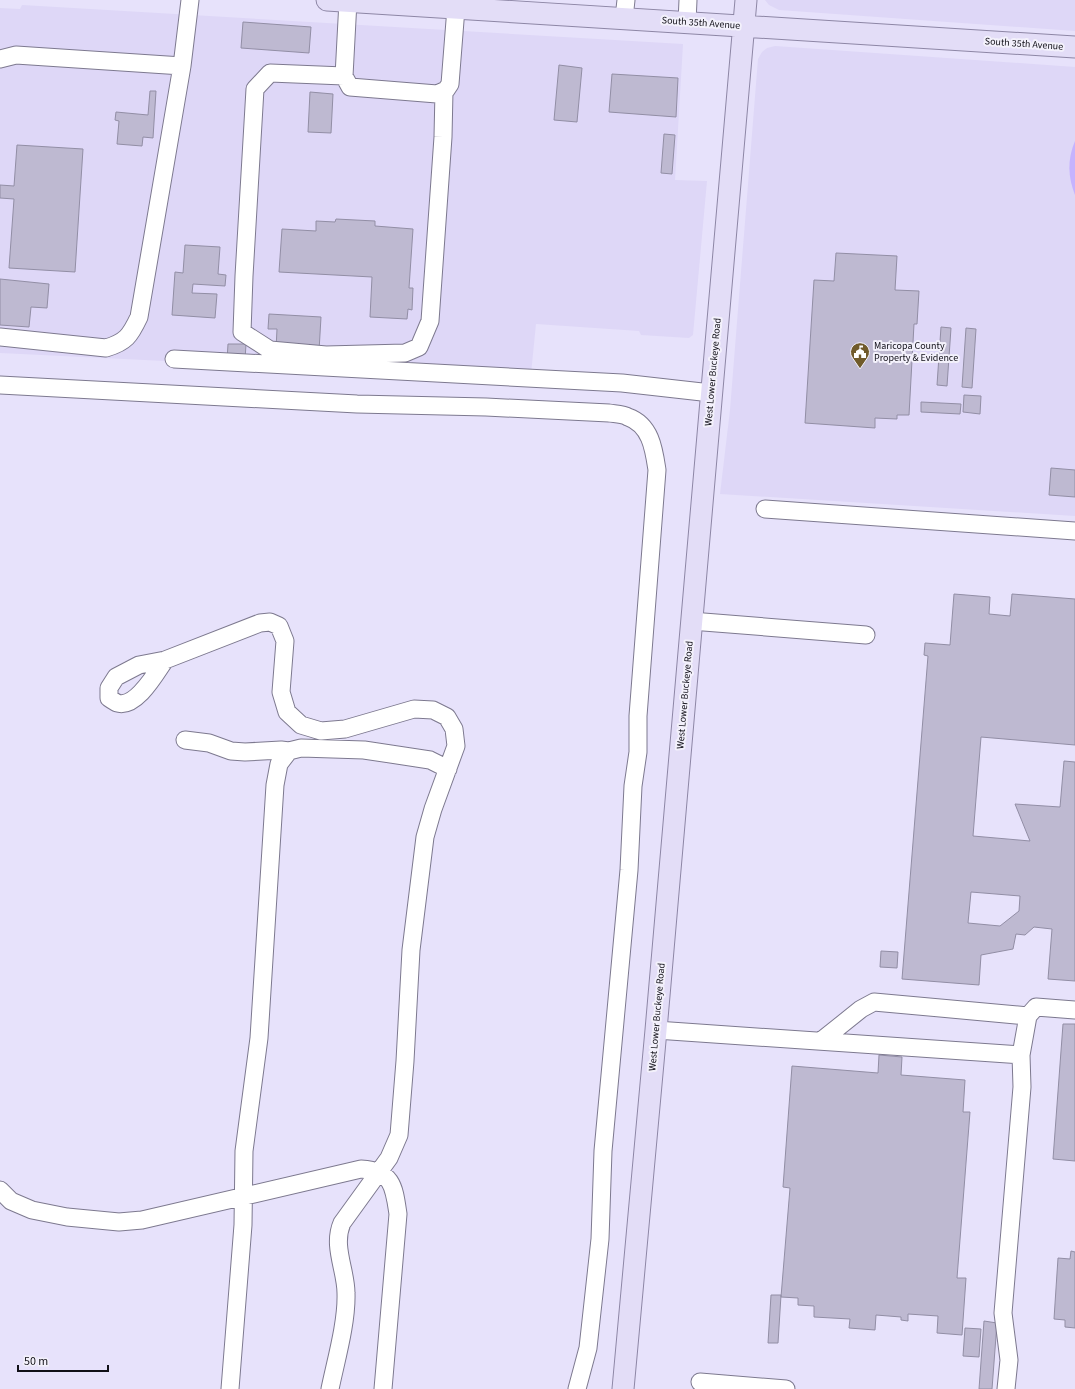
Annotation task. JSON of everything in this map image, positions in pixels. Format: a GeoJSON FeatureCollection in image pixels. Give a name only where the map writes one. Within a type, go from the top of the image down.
{"type":"FeatureCollection","features":[{"type":"Feature","properties":{"kind":"main road","name":"West Lower Buckeye Road"},"geometry":{"type":"LineString","coordinates":[[623,1389],[656,1030],[746,0]]}},
{"type":"Feature","properties":{"kind":"main road","name":"South 35th Avenue"},"geometry":{"type":"LineString","coordinates":[[337,1],[421,3],[456,8],[503,5],[625,9],[687,22],[1075,47]]}},
{"type":"Feature","properties":{"kind":"lane"},"geometry":{"type":"LineString","coordinates":[[0,337],[106,348],[119,344],[131,332],[139,317],[182,66],[190,0]]}},
{"type":"Feature","properties":{"kind":"lane"},"geometry":{"type":"LineString","coordinates":[[687,22],[688,0]]}},
{"type":"Feature","properties":{"kind":"lane"},"geometry":{"type":"LineString","coordinates":[[337,1],[344,76],[350,87],[437,94],[446,90],[450,84],[456,8]]}},
{"type":"Feature","properties":{"kind":"lane"},"geometry":{"type":"LineString","coordinates":[[0,59],[16,54],[182,66]]}},
{"type":"Feature","properties":{"kind":"lane"},"geometry":{"type":"LineString","coordinates":[[344,76],[270,73],[255,89],[244,269],[242,332],[270,350],[326,355],[405,353],[419,347],[430,321],[443,136],[444,91]]}},
{"type":"Feature","properties":{"kind":"lane"},"geometry":{"type":"LineString","coordinates":[[174,360],[622,383],[711,393]]}},
{"type":"Feature","properties":{"kind":"lane"},"geometry":{"type":"LineString","coordinates":[[0,385],[357,404],[486,407],[609,413],[629,417],[644,426],[654,447],[657,470],[638,716],[638,752],[633,786],[629,870],[603,1152],[600,1239],[588,1348],[577,1389]]}},
{"type":"Feature","properties":{"kind":"lane"},"geometry":{"type":"LineString","coordinates":[[765,509],[1075,531]]}},
{"type":"Feature","properties":{"kind":"lane"},"geometry":{"type":"LineString","coordinates":[[691,621],[866,635]]}},
{"type":"Feature","properties":{"kind":"lane"},"geometry":{"type":"LineString","coordinates":[[165,660],[260,622],[270,622],[279,626],[285,641],[281,692],[287,712],[300,725],[320,731],[345,729],[414,709],[433,710],[447,717],[454,729],[456,746],[433,809],[425,837],[411,950],[399,1135],[389,1158],[342,1223],[338,1232],[346,1291],[345,1312],[330,1389]]}},
{"type":"Feature","properties":{"kind":"lane"},"geometry":{"type":"LineString","coordinates":[[185,740],[209,743],[231,751],[246,752],[280,750],[289,751],[301,748],[364,750],[430,760],[448,769]]}},
{"type":"Feature","properties":{"kind":"lane"},"geometry":{"type":"LineString","coordinates":[[230,1389],[243,1224],[244,1151],[259,1038],[275,785],[279,764],[289,751]]}},
{"type":"Feature","properties":{"kind":"lane"},"geometry":{"type":"LineString","coordinates":[[821,1041],[861,1009],[874,1002],[1028,1016]]}},
{"type":"Feature","properties":{"kind":"lane"},"geometry":{"type":"LineString","coordinates":[[1006,1389],[1009,1360],[1003,1313],[1022,1087],[1021,1055],[1028,1016],[1036,1007],[1075,1010]]}},
{"type":"Feature","properties":{"kind":"lane"},"geometry":{"type":"LineString","coordinates":[[656,1030],[1021,1055]]}},
{"type":"Feature","properties":{"kind":"lane"},"geometry":{"type":"LineString","coordinates":[[0,1190],[11,1201],[32,1210],[67,1217],[119,1222],[142,1220],[361,1169],[373,1170],[388,1178],[395,1191],[398,1214],[383,1389]]}},
{"type":"Feature","properties":{"kind":"lane"},"geometry":{"type":"LineString","coordinates":[[700,1382],[786,1389]]}},
{"type":"Feature","properties":{"kind":"shaded area"},"geometry":{"type":"Polygon","coordinates":[[[765,0],[1075,0],[1075,31],[779,10],[769,5],[765,0]]]}},
{"type":"Feature","properties":{"kind":"shaded area"},"geometry":{"type":"Polygon","coordinates":[[[22,5],[683,44],[675,180],[707,181],[693,335],[689,338],[641,335],[639,331],[536,324],[531,374],[166,355],[165,361],[0,353],[0,8],[20,9],[22,5]]]}},
{"type":"Feature","properties":{"kind":"shaded area"},"geometry":{"type":"Polygon","coordinates":[[[775,46],[1075,67],[1075,516],[720,494],[730,410],[758,59],[762,52],[767,48],[775,46]]]}},
{"type":"Feature","properties":{"kind":"shaded area"},"geometry":{"type":"Polygon","coordinates":[[[1075,141],[1075,195],[1069,168],[1072,148],[1075,141]]]}},
{"type":"Feature","properties":{"kind":"building"},"geometry":{"type":"Polygon","coordinates":[[[243,22],[311,27],[309,53],[241,48],[243,22]]]}},
{"type":"Feature","properties":{"kind":"building"},"geometry":{"type":"Polygon","coordinates":[[[559,65],[582,68],[577,122],[554,120],[559,65]]]}},
{"type":"Feature","properties":{"kind":"building"},"geometry":{"type":"Polygon","coordinates":[[[612,74],[678,78],[676,117],[609,112],[612,74]]]}},
{"type":"Feature","properties":{"kind":"building"},"geometry":{"type":"Polygon","coordinates":[[[150,91],[156,91],[153,138],[143,137],[142,146],[117,144],[119,121],[115,120],[116,112],[148,115],[150,91]]]}},
{"type":"Feature","properties":{"kind":"building"},"geometry":{"type":"Polygon","coordinates":[[[310,92],[333,94],[331,133],[308,132],[310,92]]]}},
{"type":"Feature","properties":{"kind":"building"},"geometry":{"type":"Polygon","coordinates":[[[664,134],[675,135],[672,174],[661,173],[664,134]]]}},
{"type":"Feature","properties":{"kind":"building"},"geometry":{"type":"Polygon","coordinates":[[[17,145],[83,149],[75,272],[9,268],[14,199],[0,198],[0,185],[14,186],[17,145]]]}},
{"type":"Feature","properties":{"kind":"building"},"geometry":{"type":"Polygon","coordinates":[[[336,219],[375,221],[375,226],[413,229],[409,288],[413,288],[412,310],[408,309],[407,319],[370,317],[372,277],[279,272],[282,229],[316,231],[316,221],[335,222],[336,219]]]}},
{"type":"Feature","properties":{"kind":"building"},"geometry":{"type":"Polygon","coordinates":[[[185,245],[220,247],[218,274],[226,275],[225,286],[193,284],[192,293],[217,294],[215,318],[172,315],[175,272],[183,273],[185,245]]]}},
{"type":"Feature","properties":{"kind":"building","name":"Maricopa County Property & Evidence"},"geometry":{"type":"Polygon","coordinates":[[[836,253],[897,256],[895,290],[919,291],[917,324],[914,324],[909,415],[897,415],[897,419],[875,418],[875,428],[805,423],[814,280],[834,281],[836,253]]]}},
{"type":"Feature","properties":{"kind":"building"},"geometry":{"type":"Polygon","coordinates":[[[0,279],[49,284],[47,308],[31,307],[29,327],[0,325],[0,279]]]}},
{"type":"Feature","properties":{"kind":"building"},"geometry":{"type":"Polygon","coordinates":[[[269,314],[321,317],[319,351],[276,349],[277,329],[268,329],[269,314]]]}},
{"type":"Feature","properties":{"kind":"building"},"geometry":{"type":"Polygon","coordinates":[[[941,327],[951,328],[947,386],[937,385],[941,327]]]}},
{"type":"Feature","properties":{"kind":"building"},"geometry":{"type":"Polygon","coordinates":[[[966,328],[976,329],[972,388],[962,387],[966,328]]]}},
{"type":"Feature","properties":{"kind":"building"},"geometry":{"type":"Polygon","coordinates":[[[228,344],[246,344],[245,360],[227,360],[228,344]]]}},
{"type":"Feature","properties":{"kind":"building"},"geometry":{"type":"Polygon","coordinates":[[[964,395],[981,396],[980,414],[963,412],[964,395]]]}},
{"type":"Feature","properties":{"kind":"building"},"geometry":{"type":"Polygon","coordinates":[[[921,402],[961,404],[960,414],[921,412],[921,402]]]}},
{"type":"Feature","properties":{"kind":"building"},"geometry":{"type":"Polygon","coordinates":[[[1051,468],[1075,470],[1075,497],[1049,495],[1051,468]]]}},
{"type":"Feature","properties":{"kind":"building"},"geometry":{"type":"Polygon","coordinates":[[[954,594],[990,597],[989,614],[1010,616],[1012,594],[1075,599],[1075,745],[981,737],[973,836],[1030,841],[1015,804],[1060,807],[1064,761],[1075,762],[1075,981],[1048,979],[1052,929],[1034,927],[1025,935],[1016,934],[1013,949],[981,955],[979,985],[902,979],[928,656],[924,655],[925,643],[950,645],[954,594]],[[971,892],[968,923],[1000,926],[1019,911],[1020,896],[971,892]]]}},
{"type":"Feature","properties":{"kind":"building"},"geometry":{"type":"Polygon","coordinates":[[[881,951],[898,952],[897,968],[880,967],[881,951]]]}},
{"type":"Feature","properties":{"kind":"building"},"geometry":{"type":"Polygon","coordinates":[[[1063,1024],[1075,1024],[1075,1161],[1053,1159],[1063,1024]]]}},
{"type":"Feature","properties":{"kind":"building"},"geometry":{"type":"Polygon","coordinates":[[[879,1055],[902,1057],[901,1075],[965,1080],[963,1112],[970,1112],[957,1278],[966,1278],[962,1335],[937,1333],[938,1316],[908,1314],[908,1321],[901,1320],[901,1317],[876,1315],[875,1330],[849,1328],[850,1319],[814,1317],[814,1306],[798,1305],[798,1298],[781,1297],[790,1188],[783,1187],[792,1066],[878,1073],[879,1055]]]}},
{"type":"Feature","properties":{"kind":"building"},"geometry":{"type":"Polygon","coordinates":[[[1071,1251],[1075,1252],[1075,1328],[1065,1327],[1065,1320],[1054,1319],[1058,1258],[1070,1259],[1071,1251]]]}},
{"type":"Feature","properties":{"kind":"building"},"geometry":{"type":"Polygon","coordinates":[[[771,1295],[781,1295],[778,1343],[768,1343],[771,1295]]]}},
{"type":"Feature","properties":{"kind":"building"},"geometry":{"type":"Polygon","coordinates":[[[984,1321],[997,1323],[992,1389],[979,1389],[984,1321]]]}},
{"type":"Feature","properties":{"kind":"building"},"geometry":{"type":"Polygon","coordinates":[[[965,1328],[981,1329],[979,1357],[963,1356],[965,1328]]]}},
{"type":"Feature","properties":{"kind":"place","name":"Maricopa County Property & Evidence"},"geometry":{"type":"Point","coordinates":[860,369]}}]}
